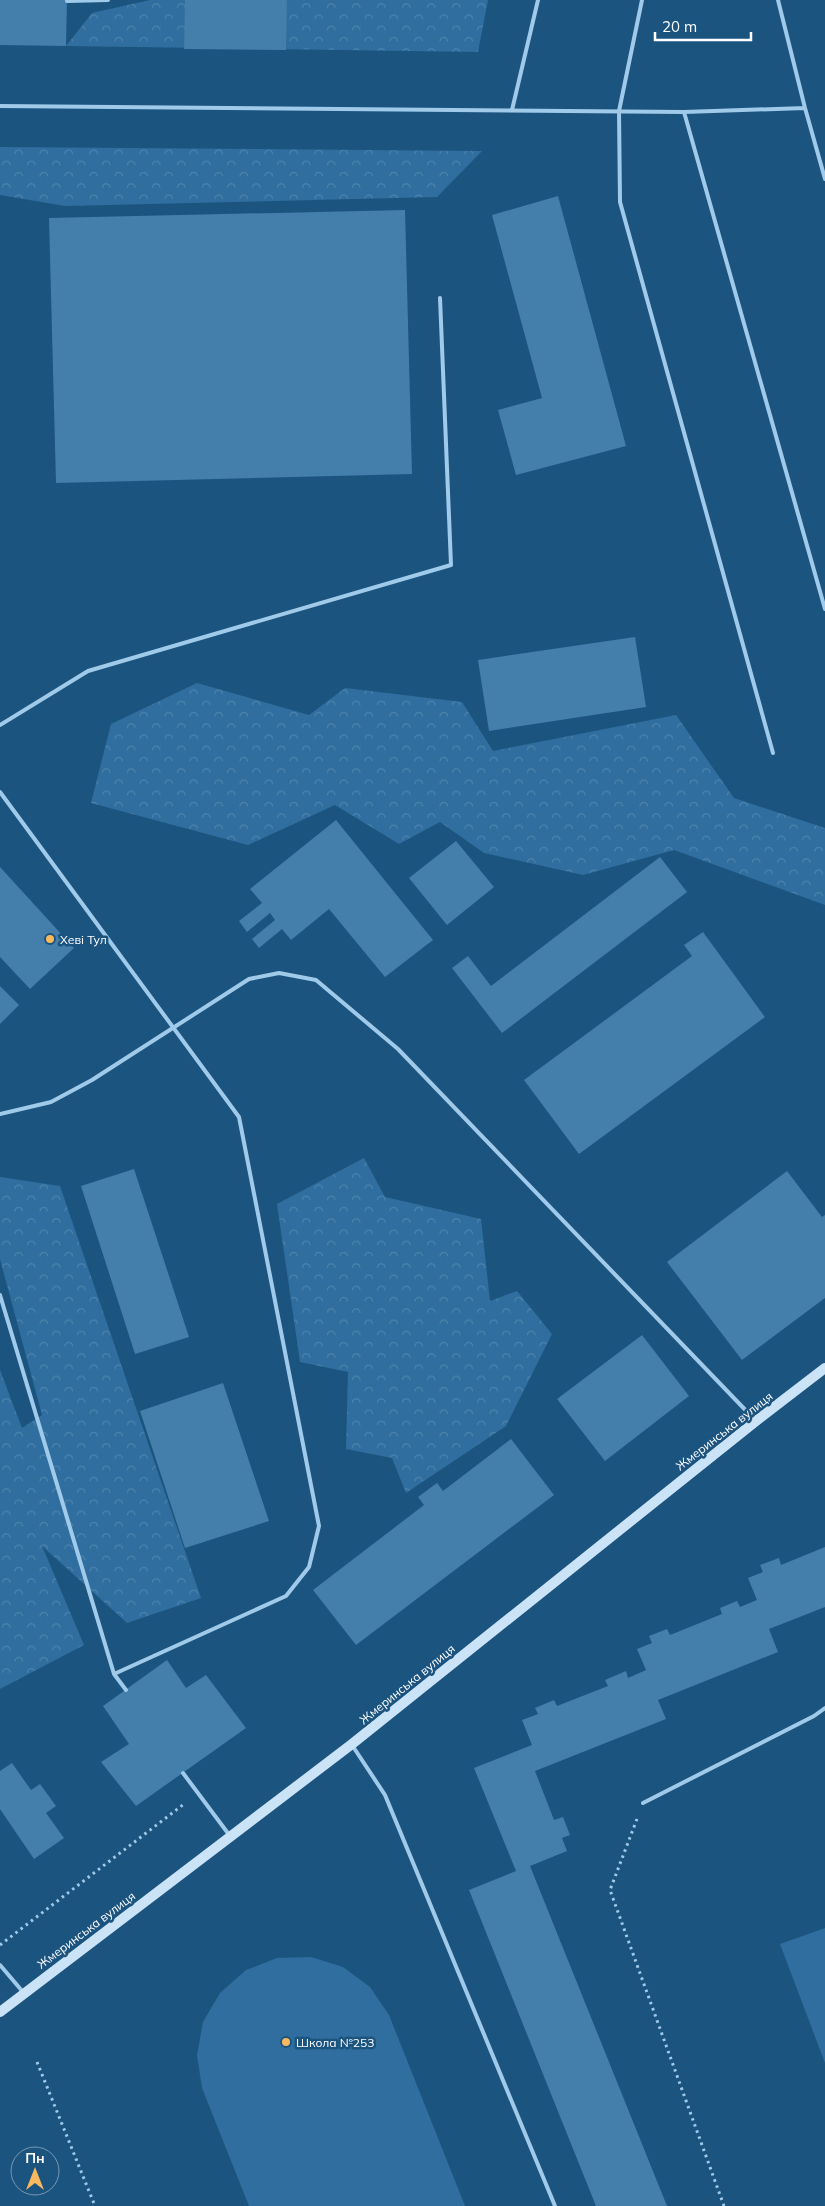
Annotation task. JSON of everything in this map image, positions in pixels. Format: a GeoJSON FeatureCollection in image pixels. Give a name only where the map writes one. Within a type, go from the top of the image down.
{"type":"FeatureCollection","features":[{"type":"Feature","properties":{"kind":"main road","name":"Жмеринська вулиця"},"geometry":{"type":"LineString","coordinates":[[0,2012],[352,1744],[825,1368]]}},
{"type":"Feature","properties":{"kind":"lane"},"geometry":{"type":"LineString","coordinates":[[67,1],[108,0]]}},
{"type":"Feature","properties":{"kind":"lane"},"geometry":{"type":"LineString","coordinates":[[512,110],[538,0]]}},
{"type":"Feature","properties":{"kind":"lane"},"geometry":{"type":"LineString","coordinates":[[642,0],[619,111],[620,202],[773,754]]}},
{"type":"Feature","properties":{"kind":"lane"},"geometry":{"type":"LineString","coordinates":[[778,0],[825,179]]}},
{"type":"Feature","properties":{"kind":"lane"},"geometry":{"type":"LineString","coordinates":[[0,106],[684,112],[805,108]]}},
{"type":"Feature","properties":{"kind":"lane"},"geometry":{"type":"LineString","coordinates":[[684,112],[825,609]]}},
{"type":"Feature","properties":{"kind":"lane"},"geometry":{"type":"LineString","coordinates":[[0,725],[88,671],[451,565],[440,298]]}},
{"type":"Feature","properties":{"kind":"lane"},"geometry":{"type":"LineString","coordinates":[[0,792],[239,1117],[320,1526],[309,1567],[286,1596],[114,1674]]}},
{"type":"Feature","properties":{"kind":"lane"},"geometry":{"type":"LineString","coordinates":[[0,1114],[51,1102],[92,1080],[250,979],[279,973],[316,980],[398,1049],[756,1421]]}},
{"type":"Feature","properties":{"kind":"lane"},"geometry":{"type":"LineString","coordinates":[[0,1296],[114,1674],[126,1690]]}},
{"type":"Feature","properties":{"kind":"lane"},"geometry":{"type":"LineString","coordinates":[[643,1803],[814,1716],[825,1708]]}},
{"type":"Feature","properties":{"kind":"lane"},"geometry":{"type":"LineString","coordinates":[[352,1744],[385,1795],[555,2206]]}},
{"type":"Feature","properties":{"kind":"lane"},"geometry":{"type":"LineString","coordinates":[[183,1772],[230,1836]]}},
{"type":"Feature","properties":{"kind":"lane"},"geometry":{"type":"LineString","coordinates":[[0,1966],[24,1993]]}},
{"type":"Feature","properties":{"kind":"path"},"geometry":{"type":"LineString","coordinates":[[0,1945],[198,1794]]}},
{"type":"Feature","properties":{"kind":"path"},"geometry":{"type":"LineString","coordinates":[[643,1803],[610,1890],[724,2206]]}},
{"type":"Feature","properties":{"kind":"path"},"geometry":{"type":"LineString","coordinates":[[38,2062],[95,2206]]}},
{"type":"Feature","properties":{"kind":"green space"},"geometry":{"type":"Polygon","coordinates":[[[150,0],[488,0],[478,52],[66,46],[92,13],[150,0]]]}},
{"type":"Feature","properties":{"kind":"green space"},"geometry":{"type":"Polygon","coordinates":[[[0,147],[482,151],[437,197],[65,206],[0,195],[0,147]]]}},
{"type":"Feature","properties":{"kind":"green space"},"geometry":{"type":"Polygon","coordinates":[[[197,683],[309,715],[345,688],[462,702],[493,751],[676,715],[734,798],[825,828],[825,905],[674,850],[583,875],[484,853],[440,822],[399,844],[335,805],[248,845],[91,803],[111,724],[197,683]]]}},
{"type":"Feature","properties":{"kind":"green space"},"geometry":{"type":"Polygon","coordinates":[[[364,1158],[385,1197],[481,1219],[490,1301],[517,1291],[552,1334],[506,1426],[406,1493],[392,1458],[346,1449],[348,1372],[300,1362],[277,1204],[364,1158]]]}},
{"type":"Feature","properties":{"kind":"green space"},"geometry":{"type":"Polygon","coordinates":[[[0,1177],[60,1186],[201,1598],[127,1623],[42,1546],[84,1645],[0,1689],[0,1370],[22,1428],[42,1415],[0,1259],[0,1177]]]}},
{"type":"Feature","properties":{"kind":"green space"},"geometry":{"type":"Polygon","coordinates":[[[825,1928],[825,2063],[780,1944],[825,1928]]]}},
{"type":"Feature","properties":{"kind":"green space"},"geometry":{"type":"Polygon","coordinates":[[[311,1957],[343,1967],[370,1987],[389,2015],[465,2206],[249,2206],[202,2088],[197,2055],[203,2022],[220,1993],[246,1970],[277,1958],[311,1957]]]}},
{"type":"Feature","properties":{"kind":"building"},"geometry":{"type":"Polygon","coordinates":[[[0,0],[67,0],[66,46],[0,45],[0,0]]]}},
{"type":"Feature","properties":{"kind":"building"},"geometry":{"type":"Polygon","coordinates":[[[185,0],[287,0],[286,50],[184,49],[185,0]]]}},
{"type":"Feature","properties":{"kind":"building"},"geometry":{"type":"Polygon","coordinates":[[[558,196],[626,446],[516,475],[498,410],[542,398],[492,215],[558,196]]]}},
{"type":"Feature","properties":{"kind":"building"},"geometry":{"type":"Polygon","coordinates":[[[405,210],[412,474],[56,483],[49,218],[405,210]]]}},
{"type":"Feature","properties":{"kind":"building"},"geometry":{"type":"Polygon","coordinates":[[[635,637],[646,707],[489,731],[478,660],[635,637]]]}},
{"type":"Feature","properties":{"kind":"building"},"geometry":{"type":"Polygon","coordinates":[[[336,820],[433,940],[385,977],[329,909],[291,940],[282,929],[259,948],[252,939],[275,920],[270,913],[247,932],[239,921],[262,903],[250,889],[336,820]]]}},
{"type":"Feature","properties":{"kind":"building"},"geometry":{"type":"Polygon","coordinates":[[[456,841],[494,887],[447,925],[409,878],[456,841]]]}},
{"type":"Feature","properties":{"kind":"building"},"geometry":{"type":"Polygon","coordinates":[[[660,857],[687,892],[502,1033],[452,968],[468,956],[491,986],[660,857]]]}},
{"type":"Feature","properties":{"kind":"building"},"geometry":{"type":"Polygon","coordinates":[[[0,867],[74,948],[30,989],[0,957],[0,867]]]}},
{"type":"Feature","properties":{"kind":"building"},"geometry":{"type":"Polygon","coordinates":[[[703,932],[765,1017],[579,1154],[524,1080],[692,956],[684,945],[703,932]]]}},
{"type":"Feature","properties":{"kind":"building"},"geometry":{"type":"Polygon","coordinates":[[[0,986],[19,1005],[0,1024],[0,986]]]}},
{"type":"Feature","properties":{"kind":"building"},"geometry":{"type":"Polygon","coordinates":[[[134,1169],[189,1337],[135,1354],[81,1186],[134,1169]]]}},
{"type":"Feature","properties":{"kind":"building"},"geometry":{"type":"Polygon","coordinates":[[[787,1171],[822,1217],[825,1215],[825,1298],[742,1360],[667,1262],[787,1171]]]}},
{"type":"Feature","properties":{"kind":"building"},"geometry":{"type":"Polygon","coordinates":[[[642,1335],[689,1396],[605,1461],[557,1399],[642,1335]]]}},
{"type":"Feature","properties":{"kind":"building"},"geometry":{"type":"Polygon","coordinates":[[[223,1383],[269,1521],[185,1548],[140,1411],[223,1383]]]}},
{"type":"Feature","properties":{"kind":"building"},"geometry":{"type":"Polygon","coordinates":[[[511,1439],[554,1495],[356,1645],[313,1590],[424,1505],[418,1497],[437,1483],[443,1491],[511,1439]]]}},
{"type":"Feature","properties":{"kind":"building"},"geometry":{"type":"Polygon","coordinates":[[[825,1547],[825,1607],[769,1629],[778,1652],[658,1700],[666,1719],[535,1771],[554,1820],[563,1817],[570,1835],[562,1838],[567,1851],[530,1866],[667,2206],[596,2206],[469,1890],[516,1871],[474,1768],[532,1745],[522,1720],[538,1714],[535,1708],[554,1700],[557,1706],[608,1686],[605,1680],[626,1671],[628,1678],[646,1670],[637,1649],[652,1643],[649,1636],[667,1629],[670,1635],[722,1614],[720,1608],[737,1601],[740,1607],[757,1600],[748,1578],[763,1572],[760,1565],[779,1558],[781,1565],[825,1547]]]}},
{"type":"Feature","properties":{"kind":"building"},"geometry":{"type":"Polygon","coordinates":[[[167,1660],[186,1688],[206,1675],[246,1728],[136,1806],[101,1762],[129,1744],[103,1706],[167,1660]]]}},
{"type":"Feature","properties":{"kind":"building"},"geometry":{"type":"Polygon","coordinates":[[[12,1763],[31,1790],[40,1784],[56,1806],[46,1813],[64,1838],[34,1859],[0,1809],[0,1771],[12,1763]]]}},
{"type":"Feature","properties":{"kind":"place","name":"Хеві Тул"},"geometry":{"type":"Point","coordinates":[50,939]}},
{"type":"Feature","properties":{"kind":"place","name":"Школа №253"},"geometry":{"type":"Point","coordinates":[286,2042]}}]}
